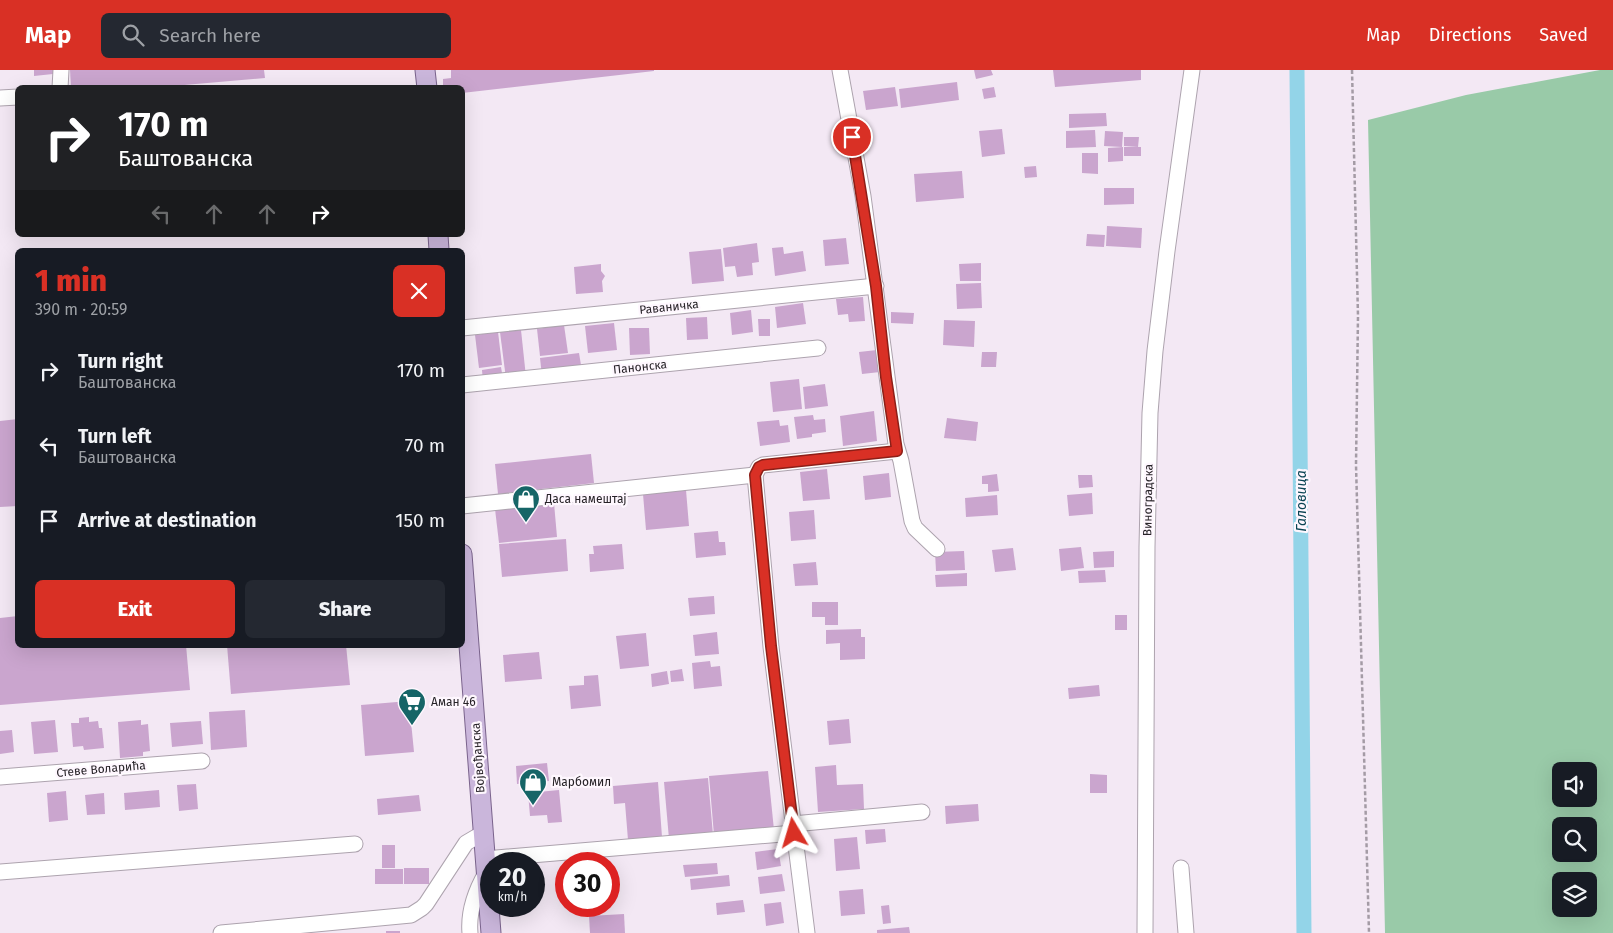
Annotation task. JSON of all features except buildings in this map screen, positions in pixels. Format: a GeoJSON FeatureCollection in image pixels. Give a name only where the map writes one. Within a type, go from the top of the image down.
{"type":"FeatureCollection","features":[{"type":"Feature","properties":{"kind":"main road"},"geometry":{"type":"LineString","coordinates":[[425,70],[427,85]]}},
{"type":"Feature","properties":{"kind":"main road","name":"Војвођанска"},"geometry":{"type":"LineString","coordinates":[[465,594],[485,852]]}},
{"type":"Feature","properties":{"kind":"main road","name":"Војвођанска"},"geometry":{"type":"LineString","coordinates":[[490,917],[491,933]]}},
{"type":"Feature","properties":{"kind":"street"},"geometry":{"type":"LineString","coordinates":[[60,85],[61,70]]}},
{"type":"Feature","properties":{"kind":"street"},"geometry":{"type":"LineString","coordinates":[[840,70],[863,196],[897,451],[901,461],[912,521],[915,528],[937,549]]}},
{"type":"Feature","properties":{"kind":"street","name":"Виноградска"},"geometry":{"type":"LineString","coordinates":[[1145,933],[1147,547],[1150,413],[1165,269],[1192,70]]}},
{"type":"Feature","properties":{"kind":"street"},"geometry":{"type":"LineString","coordinates":[[0,98],[15,97]]}},
{"type":"Feature","properties":{"kind":"street","name":"Раваничка"},"geometry":{"type":"LineString","coordinates":[[465,328],[876,286]]}},
{"type":"Feature","properties":{"kind":"street","name":"Панонска"},"geometry":{"type":"LineString","coordinates":[[465,385],[818,348]]}},
{"type":"Feature","properties":{"kind":"street"},"geometry":{"type":"LineString","coordinates":[[807,933],[771,646],[755,475],[759,467],[763,465],[897,451]]}},
{"type":"Feature","properties":{"kind":"street"},"geometry":{"type":"LineString","coordinates":[[465,506],[755,475]]}},
{"type":"Feature","properties":{"kind":"street","name":"Стеве Воларића"},"geometry":{"type":"LineString","coordinates":[[0,778],[202,761]]}},
{"type":"Feature","properties":{"kind":"street"},"geometry":{"type":"LineString","coordinates":[[545,859],[922,812]]}},
{"type":"Feature","properties":{"kind":"street"},"geometry":{"type":"LineString","coordinates":[[221,933],[411,915],[426,904],[466,843],[483,832]]}},
{"type":"Feature","properties":{"kind":"street"},"geometry":{"type":"LineString","coordinates":[[0,872],[354,844]]}},
{"type":"Feature","properties":{"kind":"street"},"geometry":{"type":"LineString","coordinates":[[1181,868],[1186,933]]}},
{"type":"Feature","properties":{"kind":"street"},"geometry":{"type":"LineString","coordinates":[[470,933],[472,903],[480,880]]}},
{"type":"Feature","properties":{"kind":"path"},"geometry":{"type":"LineString","coordinates":[[1352,70],[1358,316],[1356,465],[1368,933]]}},
{"type":"Feature","properties":{"kind":"green space"},"geometry":{"type":"Polygon","coordinates":[[[1600,70],[1613,70],[1613,933],[1385,933],[1368,120],[1466,95],[1600,70]]]}},
{"type":"Feature","properties":{"kind":"waterway","name":"Галовица"},"geometry":{"type":"LineString","coordinates":[[1297,70],[1304,933]]}},
{"type":"Feature","properties":{"kind":"place","name":"Даса намештај"},"geometry":{"type":"Point","coordinates":[526,523]}},
{"type":"Feature","properties":{"kind":"place","name":"Аман 46"},"geometry":{"type":"Point","coordinates":[412,726]}},
{"type":"Feature","properties":{"kind":"place","name":"Марбомил"},"geometry":{"type":"Point","coordinates":[533,806]}},
{"type":"Feature","properties":{"kind":"route"},"geometry":{"type":"LineString","coordinates":[[794,833],[771,646],[755,475],[759,467],[774,463],[897,451],[886,377],[876,286],[852,137]]}}]}
